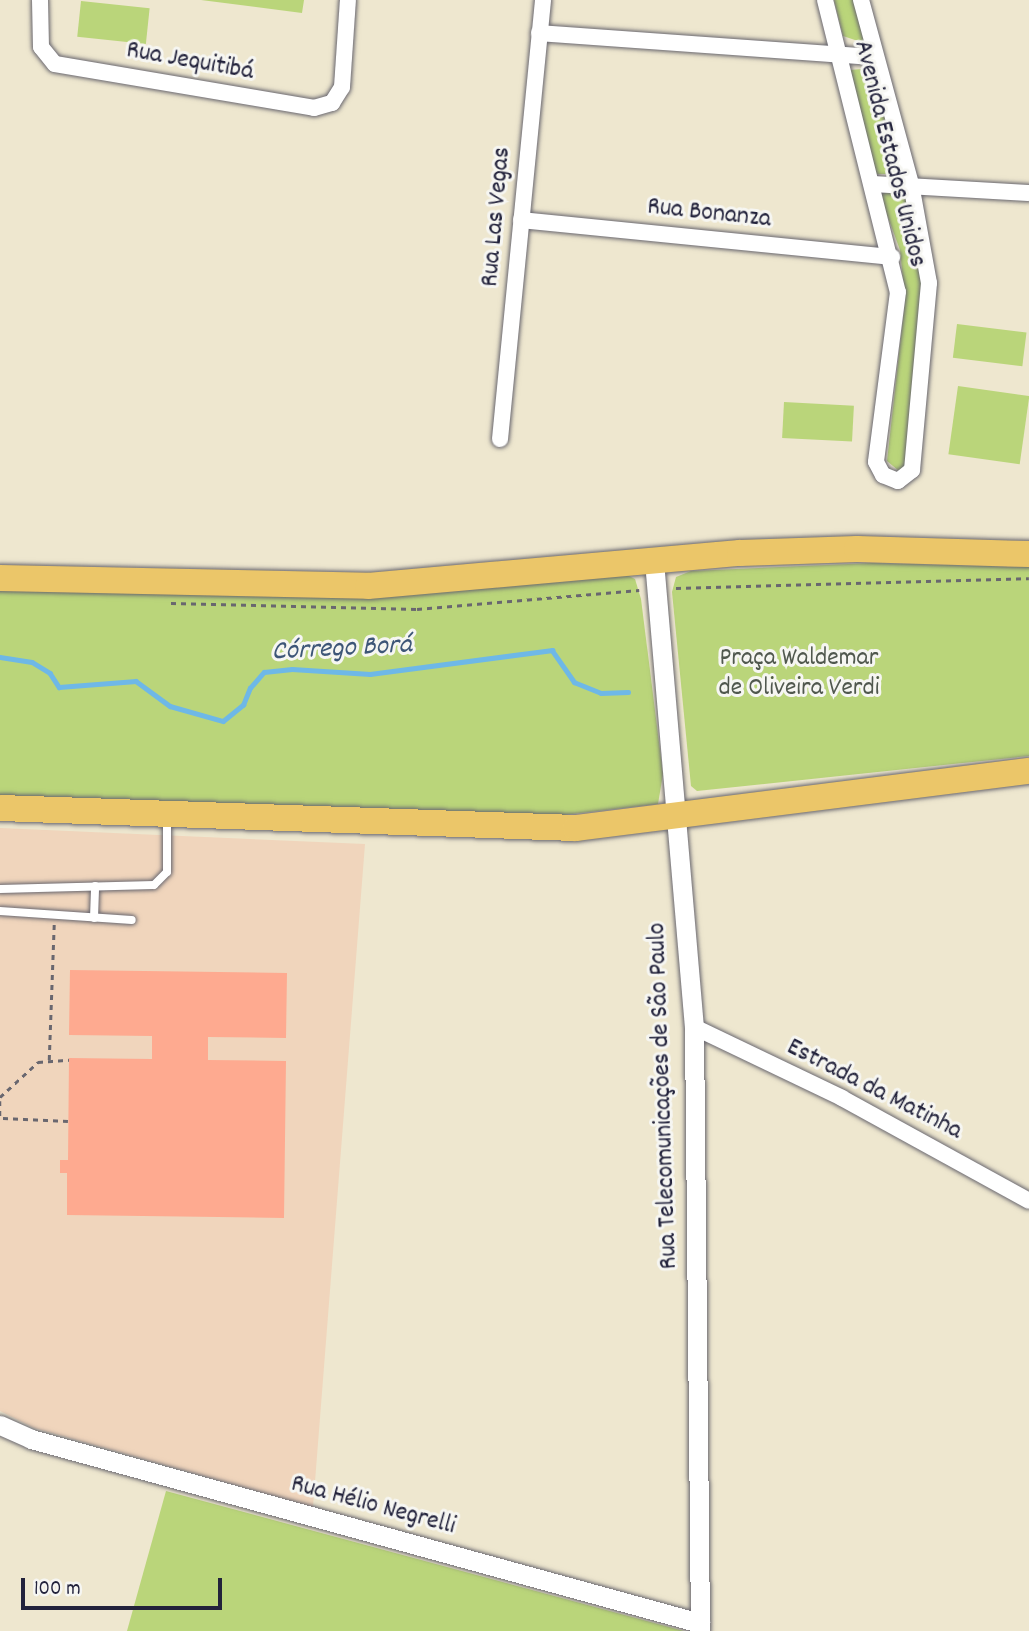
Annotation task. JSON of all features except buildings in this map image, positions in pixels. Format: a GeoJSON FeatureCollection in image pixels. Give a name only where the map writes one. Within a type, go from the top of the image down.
{"type":"FeatureCollection","features":[{"type":"Feature","properties":{"kind":"main road"},"geometry":{"type":"LineString","coordinates":[[0,578],[368,586],[654,561],[857,549],[1029,554]]}},
{"type":"Feature","properties":{"kind":"main road"},"geometry":{"type":"LineString","coordinates":[[0,808],[537,829],[677,815],[1029,771]]}},
{"type":"Feature","properties":{"kind":"street","name":"Rua Jequitibá"},"geometry":{"type":"LineString","coordinates":[[40,0],[43,52],[55,64],[314,108],[332,103],[342,87],[348,0]]}},
{"type":"Feature","properties":{"kind":"street","name":"Rua Las Vegas"},"geometry":{"type":"LineString","coordinates":[[500,439],[543,0]]}},
{"type":"Feature","properties":{"kind":"street","name":"Avenida Estados Unidos"},"geometry":{"type":"LineString","coordinates":[[825,0],[892,257],[898,292],[876,462],[883,475],[898,481],[912,470],[929,282],[911,184],[861,0]]}},
{"type":"Feature","properties":{"kind":"street"},"geometry":{"type":"LineString","coordinates":[[539,33],[875,57]]}},
{"type":"Feature","properties":{"kind":"street"},"geometry":{"type":"LineString","coordinates":[[872,184],[911,184],[1029,193]]}},
{"type":"Feature","properties":{"kind":"street","name":"Rua Bonanza"},"geometry":{"type":"LineString","coordinates":[[521,220],[892,257]]}},
{"type":"Feature","properties":{"kind":"street","name":"Rua Telecomunicações de São Paulo"},"geometry":{"type":"LineString","coordinates":[[654,561],[694,1027],[700,1627]]}},
{"type":"Feature","properties":{"kind":"street","name":"Estrada da Matinha"},"geometry":{"type":"LineString","coordinates":[[694,1027],[842,1098],[1029,1201]]}},
{"type":"Feature","properties":{"kind":"street","name":"Rua Hélio Negrelli"},"geometry":{"type":"LineString","coordinates":[[0,1425],[31,1439],[700,1627]]}},
{"type":"Feature","properties":{"kind":"street","name":"Rua Hélio Negrelli"},"geometry":{"type":"LineString","coordinates":[[0,1443],[31,1439]]}},
{"type":"Feature","properties":{"kind":"lane"},"geometry":{"type":"LineString","coordinates":[[0,889],[163,881],[167,872],[167,814]]}},
{"type":"Feature","properties":{"kind":"lane"},"geometry":{"type":"LineString","coordinates":[[94,918],[95,886]]}},
{"type":"Feature","properties":{"kind":"lane"},"geometry":{"type":"LineString","coordinates":[[0,911],[132,920]]}},
{"type":"Feature","properties":{"kind":"path"},"geometry":{"type":"LineString","coordinates":[[676,588],[1029,578]]}},
{"type":"Feature","properties":{"kind":"path"},"geometry":{"type":"LineString","coordinates":[[640,590],[642,604]]}},
{"type":"Feature","properties":{"kind":"path"},"geometry":{"type":"LineString","coordinates":[[49,1060],[54,916]]}},
{"type":"Feature","properties":{"kind":"path"},"geometry":{"type":"LineString","coordinates":[[68,1121],[1,1118],[0,1099],[31,1066],[49,1060],[69,1060]]}},
{"type":"Feature","properties":{"kind":"shaded area"},"geometry":{"type":"Polygon","coordinates":[[[0,828],[365,844],[313,1507],[34,1428],[0,1411],[0,828]]]}},
{"type":"Feature","properties":{"kind":"green space"},"geometry":{"type":"Polygon","coordinates":[[[201,0],[304,0],[302,13],[201,0]]]}},
{"type":"Feature","properties":{"kind":"green space"},"geometry":{"type":"Polygon","coordinates":[[[834,0],[854,0],[867,44],[843,36],[834,0]]]}},
{"type":"Feature","properties":{"kind":"green space"},"geometry":{"type":"Polygon","coordinates":[[[81,1],[150,8],[146,44],[77,37],[81,1]]]}},
{"type":"Feature","properties":{"kind":"green space"},"geometry":{"type":"Polygon","coordinates":[[[874,68],[902,174],[872,174],[850,70],[874,68]]]}},
{"type":"Feature","properties":{"kind":"green space"},"geometry":{"type":"Polygon","coordinates":[[[906,188],[923,283],[908,466],[899,471],[887,461],[905,300],[900,250],[879,193],[906,188]]]}},
{"type":"Feature","properties":{"kind":"green space"},"geometry":{"type":"Polygon","coordinates":[[[957,324],[1026,333],[1022,366],[953,358],[957,324]]]}},
{"type":"Feature","properties":{"kind":"green space"},"geometry":{"type":"Polygon","coordinates":[[[958,386],[1029,396],[1020,464],[948,454],[958,386]]]}},
{"type":"Feature","properties":{"kind":"green space"},"geometry":{"type":"Polygon","coordinates":[[[784,402],[854,406],[852,442],[782,438],[784,402]]]}},
{"type":"Feature","properties":{"kind":"green space","name":"Praça Waldemar de Oliveira Verdi"},"geometry":{"type":"Polygon","coordinates":[[[872,563],[1029,567],[1029,756],[697,791],[691,786],[672,592],[676,577],[691,571],[872,563]]]}},
{"type":"Feature","properties":{"kind":"green space"},"geometry":{"type":"Polygon","coordinates":[[[627,575],[635,579],[641,599],[663,774],[658,804],[529,819],[0,797],[0,584],[627,575]]]}},
{"type":"Feature","properties":{"kind":"green space"},"geometry":{"type":"Polygon","coordinates":[[[166,1491],[684,1631],[127,1631],[166,1491]]]}},
{"type":"Feature","properties":{"kind":"waterway","name":"Córrego Borá"},"geometry":{"type":"LineString","coordinates":[[0,657],[32,662],[50,673],[59,687],[136,681],[170,706],[223,721],[243,705],[250,688],[264,672],[292,669],[370,674],[552,650],[574,682],[601,693],[628,692]]}}]}
